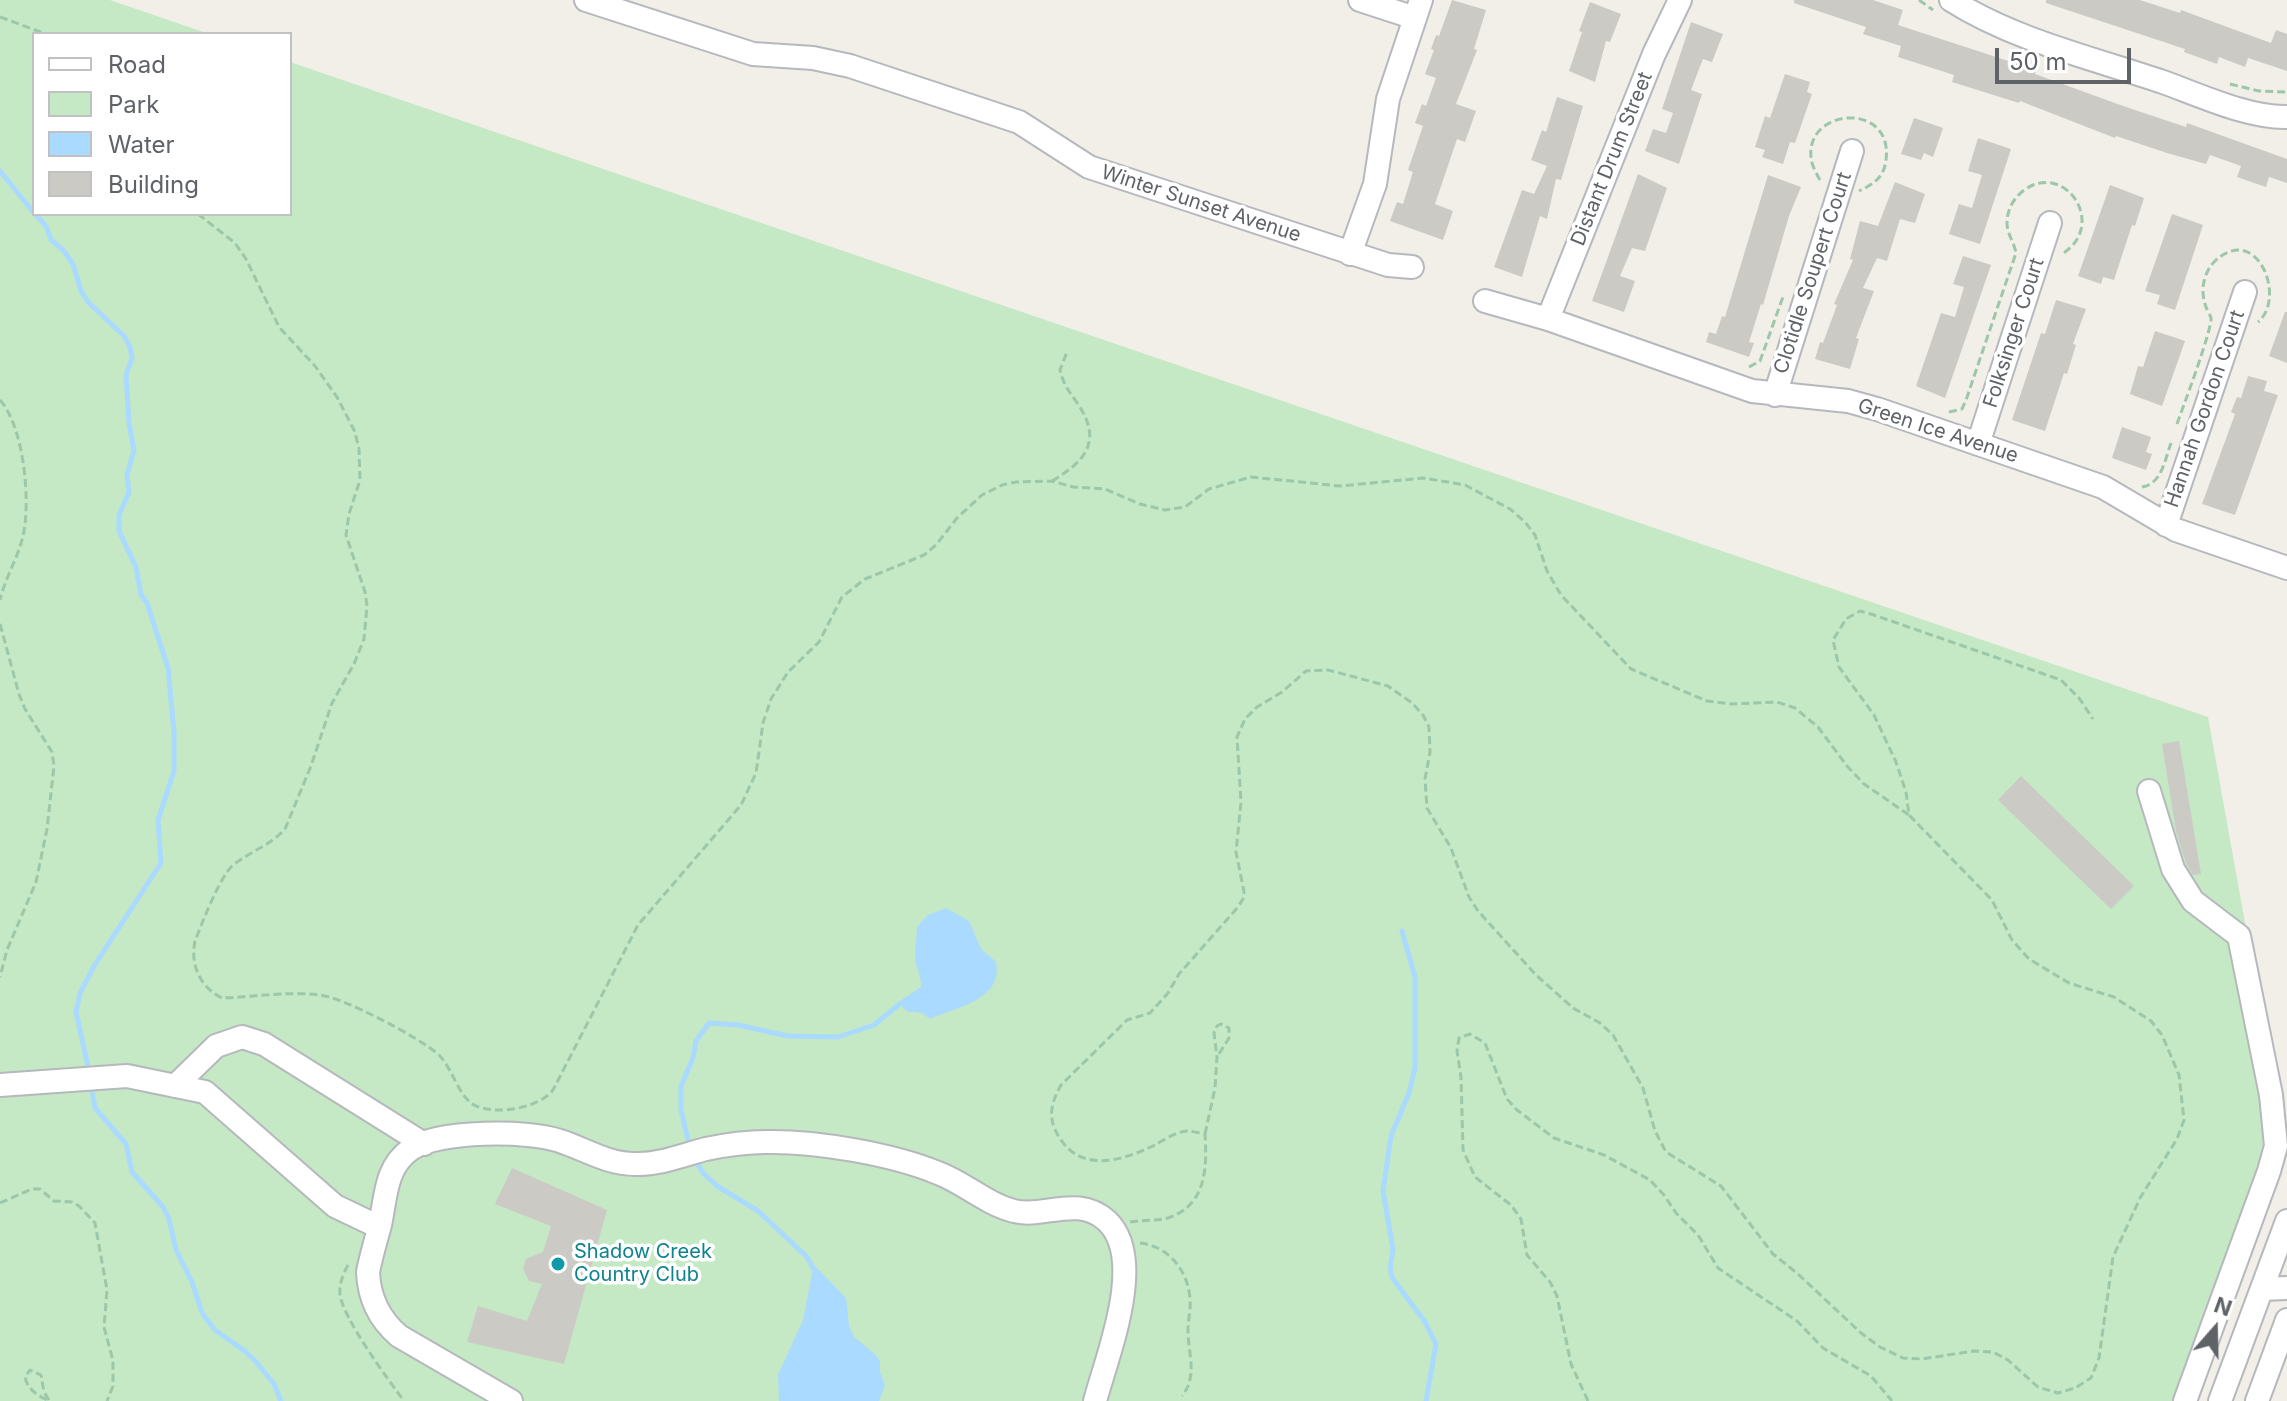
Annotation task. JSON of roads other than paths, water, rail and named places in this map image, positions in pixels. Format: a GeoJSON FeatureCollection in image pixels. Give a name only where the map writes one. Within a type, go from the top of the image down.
{"type":"FeatureCollection","features":[{"type":"Feature","properties":{"kind":"street","name":"Winter Sunset Avenue"},"geometry":{"type":"LineString","coordinates":[[586,0],[753,54],[813,58],[850,66],[1019,122],[1089,167],[1350,254],[1388,265],[1412,267]]}},
{"type":"Feature","properties":{"kind":"street"},"geometry":{"type":"LineString","coordinates":[[1350,254],[1375,184],[1388,99],[1418,9],[1360,0]]}},
{"type":"Feature","properties":{"kind":"street","name":"Distant Drum Street"},"geometry":{"type":"LineString","coordinates":[[1548,319],[1654,54],[1680,0]]}},
{"type":"Feature","properties":{"kind":"street"},"geometry":{"type":"LineString","coordinates":[[1951,0],[1979,17],[2044,42],[2257,113],[2287,117]]}},
{"type":"Feature","properties":{"kind":"street","name":"Clotidle Soupert Court"},"geometry":{"type":"LineString","coordinates":[[1775,395],[1852,151]]}},
{"type":"Feature","properties":{"kind":"street","name":"Folksinger Court"},"geometry":{"type":"LineString","coordinates":[[1978,444],[2050,223]]}},
{"type":"Feature","properties":{"kind":"street","name":"Hannah Gordon Court"},"geometry":{"type":"LineString","coordinates":[[2166,525],[2245,292]]}},
{"type":"Feature","properties":{"kind":"street","name":"Green Ice Avenue"},"geometry":{"type":"LineString","coordinates":[[1485,301],[1548,319],[1752,391],[1848,401],[1978,444],[2103,487],[2166,525],[2201,540],[2287,568]]}},
{"type":"Feature","properties":{"kind":"street"},"geometry":{"type":"LineString","coordinates":[[2149,791],[2173,869],[2193,901],[2239,936],[2271,1095],[2276,1146],[2185,1401]]}},
{"type":"Feature","properties":{"kind":"street"},"geometry":{"type":"LineString","coordinates":[[175,1086],[216,1046],[242,1037],[264,1044],[424,1144]]}},
{"type":"Feature","properties":{"kind":"street"},"geometry":{"type":"LineString","coordinates":[[0,1085],[127,1076],[205,1092],[335,1206],[379,1227]]}},
{"type":"Feature","properties":{"kind":"street"},"geometry":{"type":"LineString","coordinates":[[511,1401],[399,1336],[387,1326],[374,1306],[368,1272],[386,1184],[394,1168],[412,1148],[450,1137],[479,1134],[535,1136],[559,1140],[599,1158],[636,1165],[750,1143],[806,1143],[937,1172],[962,1183],[992,1203],[1017,1212],[1083,1208],[1107,1221],[1121,1242],[1126,1272],[1118,1316],[1095,1401]]}},
{"type":"Feature","properties":{"kind":"street"},"geometry":{"type":"LineString","coordinates":[[2220,1401],[2287,1221]]}},
{"type":"Feature","properties":{"kind":"street"},"geometry":{"type":"LineString","coordinates":[[2262,1289],[2287,1288]]}},
{"type":"Feature","properties":{"kind":"street"},"geometry":{"type":"LineString","coordinates":[[2257,1401],[2287,1319],[2262,1289]]}},
{"type":"Feature","properties":{"kind":"water"},"geometry":{"type":"Polygon","coordinates":[[[946,908],[969,921],[981,949],[996,962],[996,975],[992,986],[975,1001],[930,1019],[922,1013],[906,1010],[900,1001],[921,987],[915,958],[917,927],[928,915],[946,908]]]}},
{"type":"Feature","properties":{"kind":"water"},"geometry":{"type":"Polygon","coordinates":[[[813,1268],[817,1268],[846,1298],[849,1326],[854,1337],[880,1362],[885,1385],[879,1401],[779,1401],[778,1375],[803,1320],[813,1268]]]}},
{"type":"Feature","properties":{"kind":"waterway"},"geometry":{"type":"LineString","coordinates":[[0,171],[32,211]]}},
{"type":"Feature","properties":{"kind":"waterway"},"geometry":{"type":"LineString","coordinates":[[37,216],[46,226],[51,240],[73,264],[81,291],[88,302],[124,336],[130,347],[132,358],[126,375],[134,450],[127,475],[129,492],[119,515],[119,531],[136,567],[141,595],[147,603],[168,668],[174,732],[174,771],[158,820],[161,863],[80,993],[76,1012],[89,1071]]}},
{"type":"Feature","properties":{"kind":"waterway"},"geometry":{"type":"LineString","coordinates":[[1402,931],[1415,977],[1415,1068],[1409,1093],[1391,1136],[1383,1191],[1393,1249],[1390,1270],[1393,1279],[1425,1322],[1436,1344],[1426,1401]]}},
{"type":"Feature","properties":{"kind":"waterway"},"geometry":{"type":"LineString","coordinates":[[688,1140],[681,1110],[681,1086],[693,1058],[696,1041],[709,1023],[738,1025],[788,1036],[838,1037],[874,1025],[901,1003]]}},
{"type":"Feature","properties":{"kind":"waterway"},"geometry":{"type":"LineString","coordinates":[[91,1085],[95,1108],[126,1144],[132,1172],[163,1207],[169,1219],[176,1250],[192,1282],[202,1313],[215,1330],[257,1363],[274,1384],[281,1401]]}},
{"type":"Feature","properties":{"kind":"waterway"},"geometry":{"type":"LineString","coordinates":[[695,1160],[717,1186],[758,1211],[807,1257],[813,1268]]}},
{"type":"Feature","properties":{"kind":"place","name":"Shadow Creek Country Club"},"geometry":{"type":"Point","coordinates":[558,1264]}}]}
